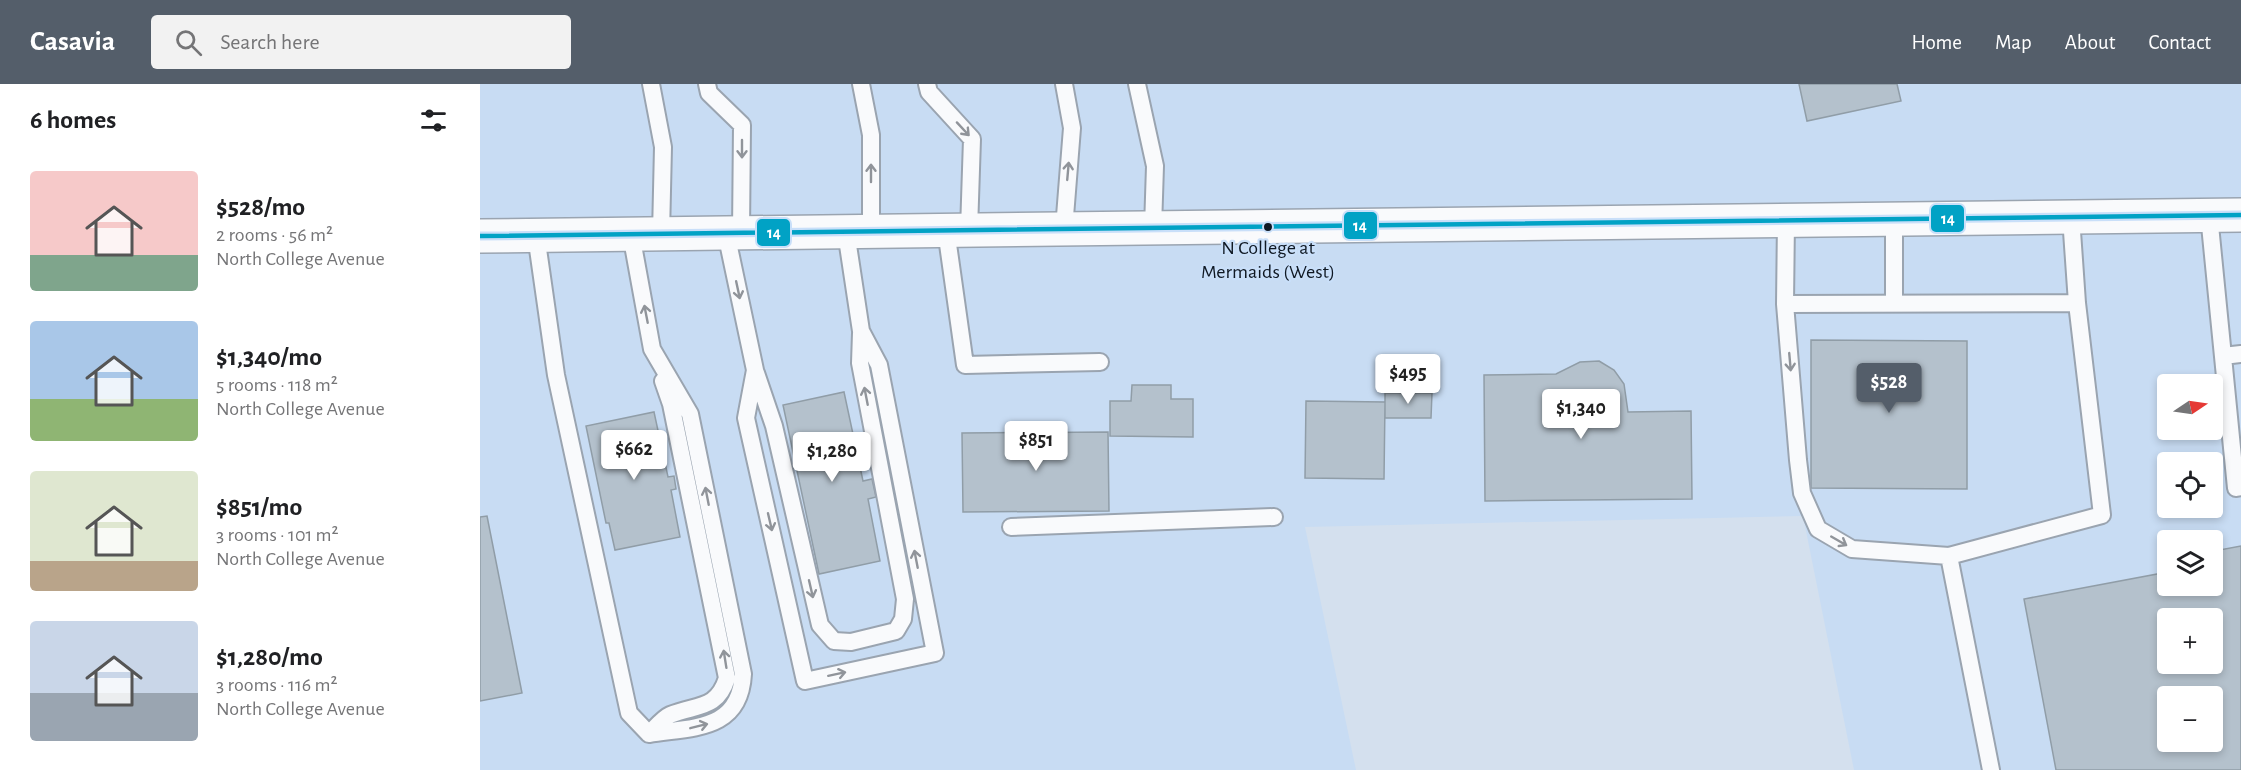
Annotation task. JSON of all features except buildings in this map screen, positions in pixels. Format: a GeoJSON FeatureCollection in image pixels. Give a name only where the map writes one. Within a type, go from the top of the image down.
{"type":"FeatureCollection","features":[{"type":"Feature","properties":{"kind":"main road"},"geometry":{"type":"LineString","coordinates":[[480,236],[2241,215]]}},
{"type":"Feature","properties":{"kind":"lane"},"geometry":{"type":"LineString","coordinates":[[536,236],[556,375],[629,713],[649,734],[701,728],[726,715],[742,695],[743,674],[690,414],[652,349],[646,234],[663,147],[651,84]]}},
{"type":"Feature","properties":{"kind":"lane"},"geometry":{"type":"LineString","coordinates":[[707,84],[709,93],[742,126],[733,233],[755,370],[774,426],[820,625],[834,641],[851,642],[896,631],[903,619],[905,599],[860,363],[858,231],[871,135],[861,84]]}},
{"type":"Feature","properties":{"kind":"lane"},"geometry":{"type":"LineString","coordinates":[[927,84],[929,92],[972,139],[958,230],[965,365],[1100,362]]}},
{"type":"Feature","properties":{"kind":"lane"},"geometry":{"type":"LineString","coordinates":[[1064,84],[1072,128],[1064,229]]}},
{"type":"Feature","properties":{"kind":"lane"},"geometry":{"type":"LineString","coordinates":[[1137,84],[1155,166],[1153,228]]}},
{"type":"Feature","properties":{"kind":"lane"},"geometry":{"type":"LineString","coordinates":[[2209,215],[2236,488],[2241,487]]}},
{"type":"Feature","properties":{"kind":"lane"},"geometry":{"type":"LineString","coordinates":[[1785,220],[1785,304],[1802,493],[1818,529],[1852,549],[1949,556],[2102,515],[2077,303],[2071,217]]}},
{"type":"Feature","properties":{"kind":"lane"},"geometry":{"type":"LineString","coordinates":[[1894,219],[1894,302]]}},
{"type":"Feature","properties":{"kind":"lane"},"geometry":{"type":"LineString","coordinates":[[1785,304],[2077,303]]}},
{"type":"Feature","properties":{"kind":"lane"},"geometry":{"type":"LineString","coordinates":[[755,370],[746,418],[806,681],[934,653],[879,365],[861,331]]}},
{"type":"Feature","properties":{"kind":"lane"},"geometry":{"type":"LineString","coordinates":[[2223,356],[2241,354]]}},
{"type":"Feature","properties":{"kind":"lane"},"geometry":{"type":"LineString","coordinates":[[1011,527],[1274,517]]}},
{"type":"Feature","properties":{"kind":"lane"},"geometry":{"type":"LineString","coordinates":[[1949,556],[1991,770]]}},
{"type":"Feature","properties":{"kind":"shaded area"},"geometry":{"type":"Polygon","coordinates":[[[480,84],[2241,84],[2241,770],[1854,770],[1803,516],[1305,527],[1356,770],[480,770],[480,84]]]}},
{"type":"Feature","properties":{"kind":"transit line","name":"14"},"geometry":{"type":"LineString","coordinates":[[480,236],[2241,215]]}},
{"type":"Feature","properties":{"kind":"place","name":"N College at Mermaids (West)"},"geometry":{"type":"Point","coordinates":[1268,227]}}]}
